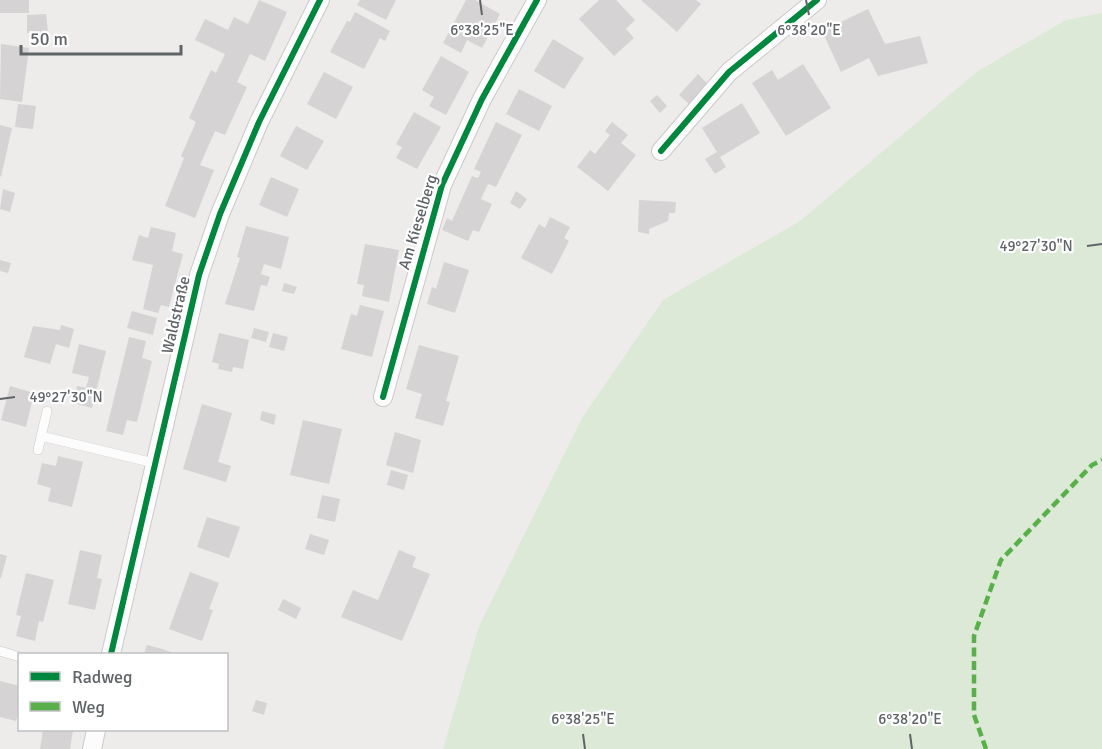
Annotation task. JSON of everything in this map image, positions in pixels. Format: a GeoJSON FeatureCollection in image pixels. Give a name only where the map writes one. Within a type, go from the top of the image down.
{"type":"FeatureCollection","features":[{"type":"Feature","properties":{"kind":"street","name":"Waldstraße"},"geometry":{"type":"LineString","coordinates":[[111,653],[198,275],[220,214],[259,122],[320,0]]}},
{"type":"Feature","properties":{"kind":"street","name":"Am Kieselberg"},"geometry":{"type":"LineString","coordinates":[[383,397],[442,185],[482,99],[537,0]]}},
{"type":"Feature","properties":{"kind":"street"},"geometry":{"type":"LineString","coordinates":[[661,151],[729,72],[817,0]]}},
{"type":"Feature","properties":{"kind":"street"},"geometry":{"type":"LineString","coordinates":[[92,749],[96,731]]}},
{"type":"Feature","properties":{"kind":"lane"},"geometry":{"type":"LineString","coordinates":[[38,450],[47,411]]}},
{"type":"Feature","properties":{"kind":"lane"},"geometry":{"type":"LineString","coordinates":[[41,436],[154,463]]}},
{"type":"Feature","properties":{"kind":"lane"},"geometry":{"type":"LineString","coordinates":[[0,651],[18,656]]}},
{"type":"Feature","properties":{"kind":"green space"},"geometry":{"type":"Polygon","coordinates":[[[1102,13],[1102,749],[443,749],[479,626],[582,418],[663,300],[800,221],[978,71],[1066,20],[1102,13]]]}},
{"type":"Feature","properties":{"kind":"building"},"geometry":{"type":"Polygon","coordinates":[[[0,0],[29,0],[29,13],[0,13],[0,0]]]}},
{"type":"Feature","properties":{"kind":"building"},"geometry":{"type":"Polygon","coordinates":[[[259,0],[287,12],[265,61],[250,54],[237,82],[247,87],[225,135],[215,131],[200,165],[214,170],[195,218],[165,206],[184,158],[181,156],[196,122],[189,118],[211,70],[216,73],[225,54],[195,40],[205,19],[228,30],[234,17],[248,24],[259,0]]]}},
{"type":"Feature","properties":{"kind":"building"},"geometry":{"type":"Polygon","coordinates":[[[360,0],[396,0],[386,20],[357,5],[360,0]]]}},
{"type":"Feature","properties":{"kind":"building"},"geometry":{"type":"Polygon","coordinates":[[[466,0],[475,0],[500,14],[482,48],[467,40],[461,53],[443,43],[466,0]]]}},
{"type":"Feature","properties":{"kind":"building"},"geometry":{"type":"Polygon","coordinates":[[[599,0],[616,0],[635,20],[626,29],[634,38],[614,56],[579,19],[599,0]]]}},
{"type":"Feature","properties":{"kind":"building"},"geometry":{"type":"Polygon","coordinates":[[[641,0],[696,0],[701,4],[677,32],[641,0]]]}},
{"type":"Feature","properties":{"kind":"building"},"geometry":{"type":"Polygon","coordinates":[[[868,9],[885,44],[920,36],[928,63],[878,76],[869,58],[841,72],[822,31],[868,9]]]}},
{"type":"Feature","properties":{"kind":"building"},"geometry":{"type":"Polygon","coordinates":[[[355,12],[390,31],[385,41],[380,38],[364,69],[330,52],[347,21],[350,22],[355,12]]]}},
{"type":"Feature","properties":{"kind":"building"},"geometry":{"type":"Polygon","coordinates":[[[46,14],[48,32],[27,33],[27,15],[46,14]]]}},
{"type":"Feature","properties":{"kind":"building"},"geometry":{"type":"Polygon","coordinates":[[[553,39],[584,58],[564,89],[534,71],[553,39]]]}},
{"type":"Feature","properties":{"kind":"building"},"geometry":{"type":"Polygon","coordinates":[[[1,44],[29,48],[22,102],[0,99],[1,44]]]}},
{"type":"Feature","properties":{"kind":"building"},"geometry":{"type":"Polygon","coordinates":[[[441,56],[469,72],[446,115],[429,106],[434,97],[422,90],[441,56]]]}},
{"type":"Feature","properties":{"kind":"building"},"geometry":{"type":"Polygon","coordinates":[[[803,64],[831,108],[786,136],[752,83],[772,70],[778,80],[803,64]]]}},
{"type":"Feature","properties":{"kind":"building"},"geometry":{"type":"Polygon","coordinates":[[[324,72],[353,87],[336,119],[307,104],[324,72]]]}},
{"type":"Feature","properties":{"kind":"building"},"geometry":{"type":"Polygon","coordinates":[[[698,74],[708,84],[689,104],[679,95],[698,74]]]}},
{"type":"Feature","properties":{"kind":"building"},"geometry":{"type":"Polygon","coordinates":[[[519,89],[552,106],[539,131],[506,114],[519,89]]]}},
{"type":"Feature","properties":{"kind":"building"},"geometry":{"type":"Polygon","coordinates":[[[657,95],[667,106],[660,113],[650,101],[657,95]]]}},
{"type":"Feature","properties":{"kind":"building"},"geometry":{"type":"Polygon","coordinates":[[[742,103],[760,133],[720,157],[726,167],[715,174],[705,159],[717,152],[702,128],[742,103]]]}},
{"type":"Feature","properties":{"kind":"building"},"geometry":{"type":"Polygon","coordinates":[[[18,104],[36,106],[33,129],[15,127],[18,104]]]}},
{"type":"Feature","properties":{"kind":"building"},"geometry":{"type":"Polygon","coordinates":[[[414,112],[441,127],[417,169],[396,158],[402,147],[396,144],[414,112]]]}},
{"type":"Feature","properties":{"kind":"building"},"geometry":{"type":"Polygon","coordinates":[[[496,122],[522,135],[496,187],[488,184],[481,199],[492,204],[479,232],[473,230],[468,241],[442,230],[447,218],[452,221],[472,176],[478,178],[481,172],[474,169],[496,122]]]}},
{"type":"Feature","properties":{"kind":"building"},"geometry":{"type":"Polygon","coordinates":[[[612,122],[628,135],[621,143],[636,155],[608,191],[577,167],[590,150],[595,154],[610,135],[605,131],[612,122]]]}},
{"type":"Feature","properties":{"kind":"building"},"geometry":{"type":"Polygon","coordinates":[[[0,125],[12,128],[1,177],[0,176],[0,125]]]}},
{"type":"Feature","properties":{"kind":"building"},"geometry":{"type":"Polygon","coordinates":[[[296,126],[324,141],[307,170],[280,156],[296,126]]]}},
{"type":"Feature","properties":{"kind":"building"},"geometry":{"type":"Polygon","coordinates":[[[271,177],[299,189],[287,217],[259,205],[271,177]]]}},
{"type":"Feature","properties":{"kind":"building"},"geometry":{"type":"Polygon","coordinates":[[[3,189],[15,193],[10,212],[0,209],[3,189]]]}},
{"type":"Feature","properties":{"kind":"building"},"geometry":{"type":"Polygon","coordinates":[[[516,191],[527,199],[520,209],[510,203],[516,191]]]}},
{"type":"Feature","properties":{"kind":"building"},"geometry":{"type":"Polygon","coordinates":[[[639,200],[676,202],[675,213],[669,213],[668,221],[649,229],[649,234],[638,232],[639,200]]]}},
{"type":"Feature","properties":{"kind":"building"},"geometry":{"type":"Polygon","coordinates":[[[550,217],[570,227],[564,238],[569,241],[552,274],[521,258],[539,224],[545,228],[550,217]]]}},
{"type":"Feature","properties":{"kind":"building"},"geometry":{"type":"Polygon","coordinates":[[[246,226],[289,237],[281,269],[264,264],[261,274],[270,277],[267,286],[261,285],[254,311],[225,304],[240,258],[237,257],[246,226]]]}},
{"type":"Feature","properties":{"kind":"building"},"geometry":{"type":"Polygon","coordinates":[[[151,227],[176,233],[172,251],[183,254],[169,307],[161,305],[158,313],[143,309],[153,265],[132,260],[139,235],[148,238],[151,227]]]}},
{"type":"Feature","properties":{"kind":"building"},"geometry":{"type":"Polygon","coordinates":[[[365,244],[399,250],[389,302],[362,296],[364,285],[357,284],[365,244]]]}},
{"type":"Feature","properties":{"kind":"building"},"geometry":{"type":"Polygon","coordinates":[[[0,260],[11,263],[8,273],[0,271],[0,260]]]}},
{"type":"Feature","properties":{"kind":"building"},"geometry":{"type":"Polygon","coordinates":[[[444,262],[469,270],[455,313],[427,304],[432,287],[436,289],[444,262]]]}},
{"type":"Feature","properties":{"kind":"building"},"geometry":{"type":"Polygon","coordinates":[[[284,283],[297,287],[294,294],[282,291],[284,283]]]}},
{"type":"Feature","properties":{"kind":"building"},"geometry":{"type":"Polygon","coordinates":[[[360,305],[384,311],[372,357],[341,349],[351,314],[357,316],[360,305]]]}},
{"type":"Feature","properties":{"kind":"building"},"geometry":{"type":"Polygon","coordinates":[[[132,311],[157,318],[153,335],[127,328],[132,311]]]}},
{"type":"Feature","properties":{"kind":"building"},"geometry":{"type":"Polygon","coordinates":[[[61,325],[74,329],[69,348],[56,344],[50,364],[24,357],[33,326],[60,330],[61,325]]]}},
{"type":"Feature","properties":{"kind":"building"},"geometry":{"type":"Polygon","coordinates":[[[254,328],[269,332],[266,342],[251,338],[254,328]]]}},
{"type":"Feature","properties":{"kind":"building"},"geometry":{"type":"Polygon","coordinates":[[[219,333],[249,340],[243,369],[233,367],[232,372],[218,369],[219,364],[212,362],[219,333]]]}},
{"type":"Feature","properties":{"kind":"building"},"geometry":{"type":"Polygon","coordinates":[[[273,333],[288,337],[284,351],[269,347],[273,333]]]}},
{"type":"Feature","properties":{"kind":"building"},"geometry":{"type":"Polygon","coordinates":[[[129,337],[146,341],[142,358],[152,361],[137,422],[127,420],[123,435],[106,431],[129,337]]]}},
{"type":"Feature","properties":{"kind":"building"},"geometry":{"type":"Polygon","coordinates":[[[79,344],[106,351],[92,408],[73,403],[77,386],[86,388],[89,377],[72,373],[79,344]]]}},
{"type":"Feature","properties":{"kind":"building"},"geometry":{"type":"Polygon","coordinates":[[[419,345],[459,356],[446,401],[450,402],[443,426],[415,418],[422,394],[406,389],[419,345]]]}},
{"type":"Feature","properties":{"kind":"building"},"geometry":{"type":"Polygon","coordinates":[[[10,386],[34,393],[26,427],[1,420],[10,386]]]}},
{"type":"Feature","properties":{"kind":"building"},"geometry":{"type":"Polygon","coordinates":[[[202,404],[232,413],[218,462],[231,466],[226,482],[183,469],[202,404]]]}},
{"type":"Feature","properties":{"kind":"building"},"geometry":{"type":"Polygon","coordinates":[[[262,411],[276,415],[274,425],[260,420],[262,411]]]}},
{"type":"Feature","properties":{"kind":"building"},"geometry":{"type":"Polygon","coordinates":[[[303,420],[342,429],[329,484],[290,475],[303,420]]]}},
{"type":"Feature","properties":{"kind":"building"},"geometry":{"type":"Polygon","coordinates":[[[395,432],[421,440],[413,473],[386,465],[395,432]]]}},
{"type":"Feature","properties":{"kind":"building"},"geometry":{"type":"Polygon","coordinates":[[[58,456],[83,462],[72,507],[48,501],[51,488],[37,484],[42,463],[56,466],[58,456]]]}},
{"type":"Feature","properties":{"kind":"building"},"geometry":{"type":"Polygon","coordinates":[[[391,470],[408,475],[404,490],[387,485],[391,470]]]}},
{"type":"Feature","properties":{"kind":"building"},"geometry":{"type":"Polygon","coordinates":[[[322,495],[340,499],[335,522],[317,518],[322,495]]]}},
{"type":"Feature","properties":{"kind":"building"},"geometry":{"type":"Polygon","coordinates":[[[207,517],[240,527],[229,558],[197,547],[207,517]]]}},
{"type":"Feature","properties":{"kind":"building"},"geometry":{"type":"Polygon","coordinates":[[[310,534],[329,540],[324,555],[305,549],[310,534]]]}},
{"type":"Feature","properties":{"kind":"building"},"geometry":{"type":"Polygon","coordinates":[[[80,550],[102,555],[97,578],[102,579],[95,610],[68,604],[80,550]]]}},
{"type":"Feature","properties":{"kind":"building"},"geometry":{"type":"Polygon","coordinates":[[[399,550],[416,557],[412,567],[430,574],[402,641],[341,617],[353,590],[378,600],[399,550]]]}},
{"type":"Feature","properties":{"kind":"building"},"geometry":{"type":"Polygon","coordinates":[[[0,554],[7,556],[1,578],[0,578],[0,554]]]}},
{"type":"Feature","properties":{"kind":"building"},"geometry":{"type":"Polygon","coordinates":[[[190,572],[219,583],[209,609],[213,610],[202,641],[169,629],[190,572]]]}},
{"type":"Feature","properties":{"kind":"building"},"geometry":{"type":"Polygon","coordinates":[[[26,573],[54,580],[43,622],[39,621],[35,641],[16,636],[21,616],[16,615],[26,573]]]}},
{"type":"Feature","properties":{"kind":"building"},"geometry":{"type":"Polygon","coordinates":[[[283,599],[301,608],[296,619],[278,610],[283,599]]]}},
{"type":"Feature","properties":{"kind":"building"},"geometry":{"type":"Polygon","coordinates":[[[147,645],[173,653],[144,653],[147,645]]]}},
{"type":"Feature","properties":{"kind":"building"},"geometry":{"type":"Polygon","coordinates":[[[0,681],[18,686],[16,721],[0,717],[0,681]]]}},
{"type":"Feature","properties":{"kind":"building"},"geometry":{"type":"Polygon","coordinates":[[[256,700],[267,703],[264,715],[252,711],[256,700]]]}},
{"type":"Feature","properties":{"kind":"building"},"geometry":{"type":"Polygon","coordinates":[[[43,731],[73,731],[70,749],[40,749],[43,731]]]}},
{"type":"Feature","properties":{"kind":"marked path"},"geometry":{"type":"LineString","coordinates":[[986,749],[974,715],[974,636],[1001,560],[1092,465],[1102,460]]}},
{"type":"Feature","properties":{"kind":"cycle path"},"geometry":{"type":"LineString","coordinates":[[111,653],[199,275],[220,214],[259,122],[320,0]]}},
{"type":"Feature","properties":{"kind":"cycle path"},"geometry":{"type":"LineString","coordinates":[[383,397],[442,185],[482,99],[537,0]]}},
{"type":"Feature","properties":{"kind":"cycle path"},"geometry":{"type":"LineString","coordinates":[[661,151],[729,72],[817,0]]}}]}
